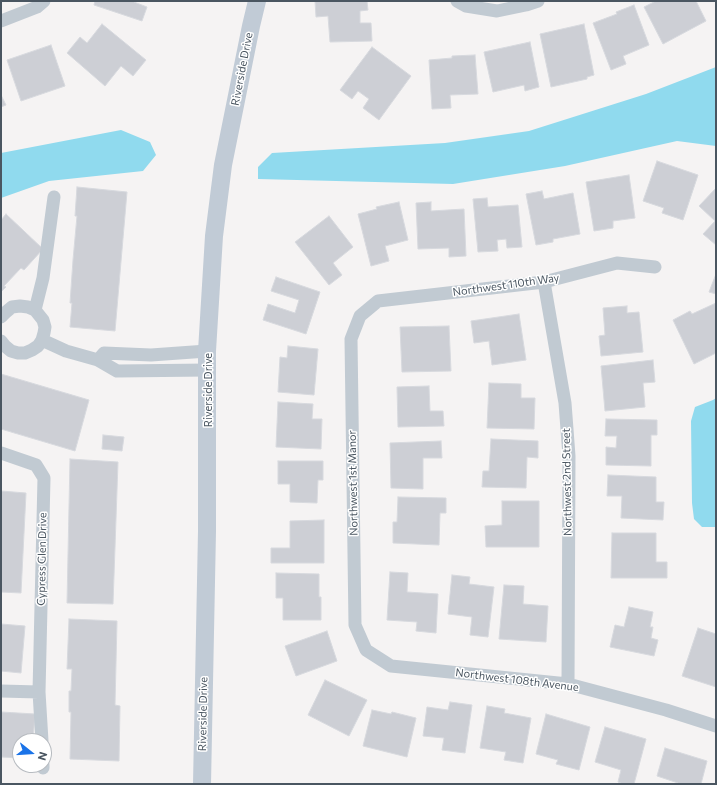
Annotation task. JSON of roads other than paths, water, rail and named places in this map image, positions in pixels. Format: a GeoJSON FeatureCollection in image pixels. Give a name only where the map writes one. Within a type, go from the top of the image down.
{"type":"FeatureCollection","features":[{"type":"Feature","properties":{"kind":"street"},"geometry":{"type":"LineString","coordinates":[[1,21],[37,6],[44,1]]}},
{"type":"Feature","properties":{"kind":"street","name":"Riverside Drive"},"geometry":{"type":"LineString","coordinates":[[202,784],[207,531],[207,351],[214,236],[223,165],[250,26],[257,1]]}},
{"type":"Feature","properties":{"kind":"street"},"geometry":{"type":"LineString","coordinates":[[457,1],[466,6],[497,11],[538,1]]}},
{"type":"Feature","properties":{"kind":"street"},"geometry":{"type":"LineString","coordinates":[[35,310],[43,278],[54,197]]}},
{"type":"Feature","properties":{"kind":"street","name":"Northwest 110th Way"},"geometry":{"type":"LineString","coordinates":[[360,316],[378,301],[544,282],[617,263],[655,267]]}},
{"type":"Feature","properties":{"kind":"street","name":"Northwest 2nd Street"},"geometry":{"type":"LineString","coordinates":[[544,282],[565,403],[568,456],[568,684]]}},
{"type":"Feature","properties":{"kind":"street"},"geometry":{"type":"LineString","coordinates":[[1,317],[12,307],[28,307],[35,310],[40,315],[43,320],[44,327],[42,340],[38,346],[32,350],[25,353],[18,353],[2,346]]}},
{"type":"Feature","properties":{"kind":"street","name":"Northwest 1st Manor"},"geometry":{"type":"LineString","coordinates":[[360,316],[350,339],[355,625],[366,650]]}},
{"type":"Feature","properties":{"kind":"street"},"geometry":{"type":"LineString","coordinates":[[42,340],[66,351],[98,360],[117,371],[208,370]]}},
{"type":"Feature","properties":{"kind":"street"},"geometry":{"type":"LineString","coordinates":[[98,360],[104,353],[151,355],[207,351]]}},
{"type":"Feature","properties":{"kind":"street","name":"Cypress Glen Drive"},"geometry":{"type":"LineString","coordinates":[[1,453],[36,465],[44,478],[39,692],[42,733]]}},
{"type":"Feature","properties":{"kind":"street","name":"Northwest 108th Avenue"},"geometry":{"type":"LineString","coordinates":[[366,650],[391,666],[568,684],[666,710],[716,726]]}},
{"type":"Feature","properties":{"kind":"street"},"geometry":{"type":"LineString","coordinates":[[1,691],[39,692]]}},
{"type":"Feature","properties":{"kind":"water"},"geometry":{"type":"Polygon","coordinates":[[[716,67],[716,146],[677,141],[565,166],[453,184],[258,179],[258,167],[272,153],[445,143],[529,131],[646,94],[716,67]]]}},
{"type":"Feature","properties":{"kind":"water"},"geometry":{"type":"Polygon","coordinates":[[[121,130],[150,142],[156,155],[143,171],[49,181],[1,198],[1,153],[121,130]]]}},
{"type":"Feature","properties":{"kind":"water"},"geometry":{"type":"Polygon","coordinates":[[[716,398],[716,527],[702,527],[694,519],[692,503],[691,421],[695,407],[716,398]]]}}]}
